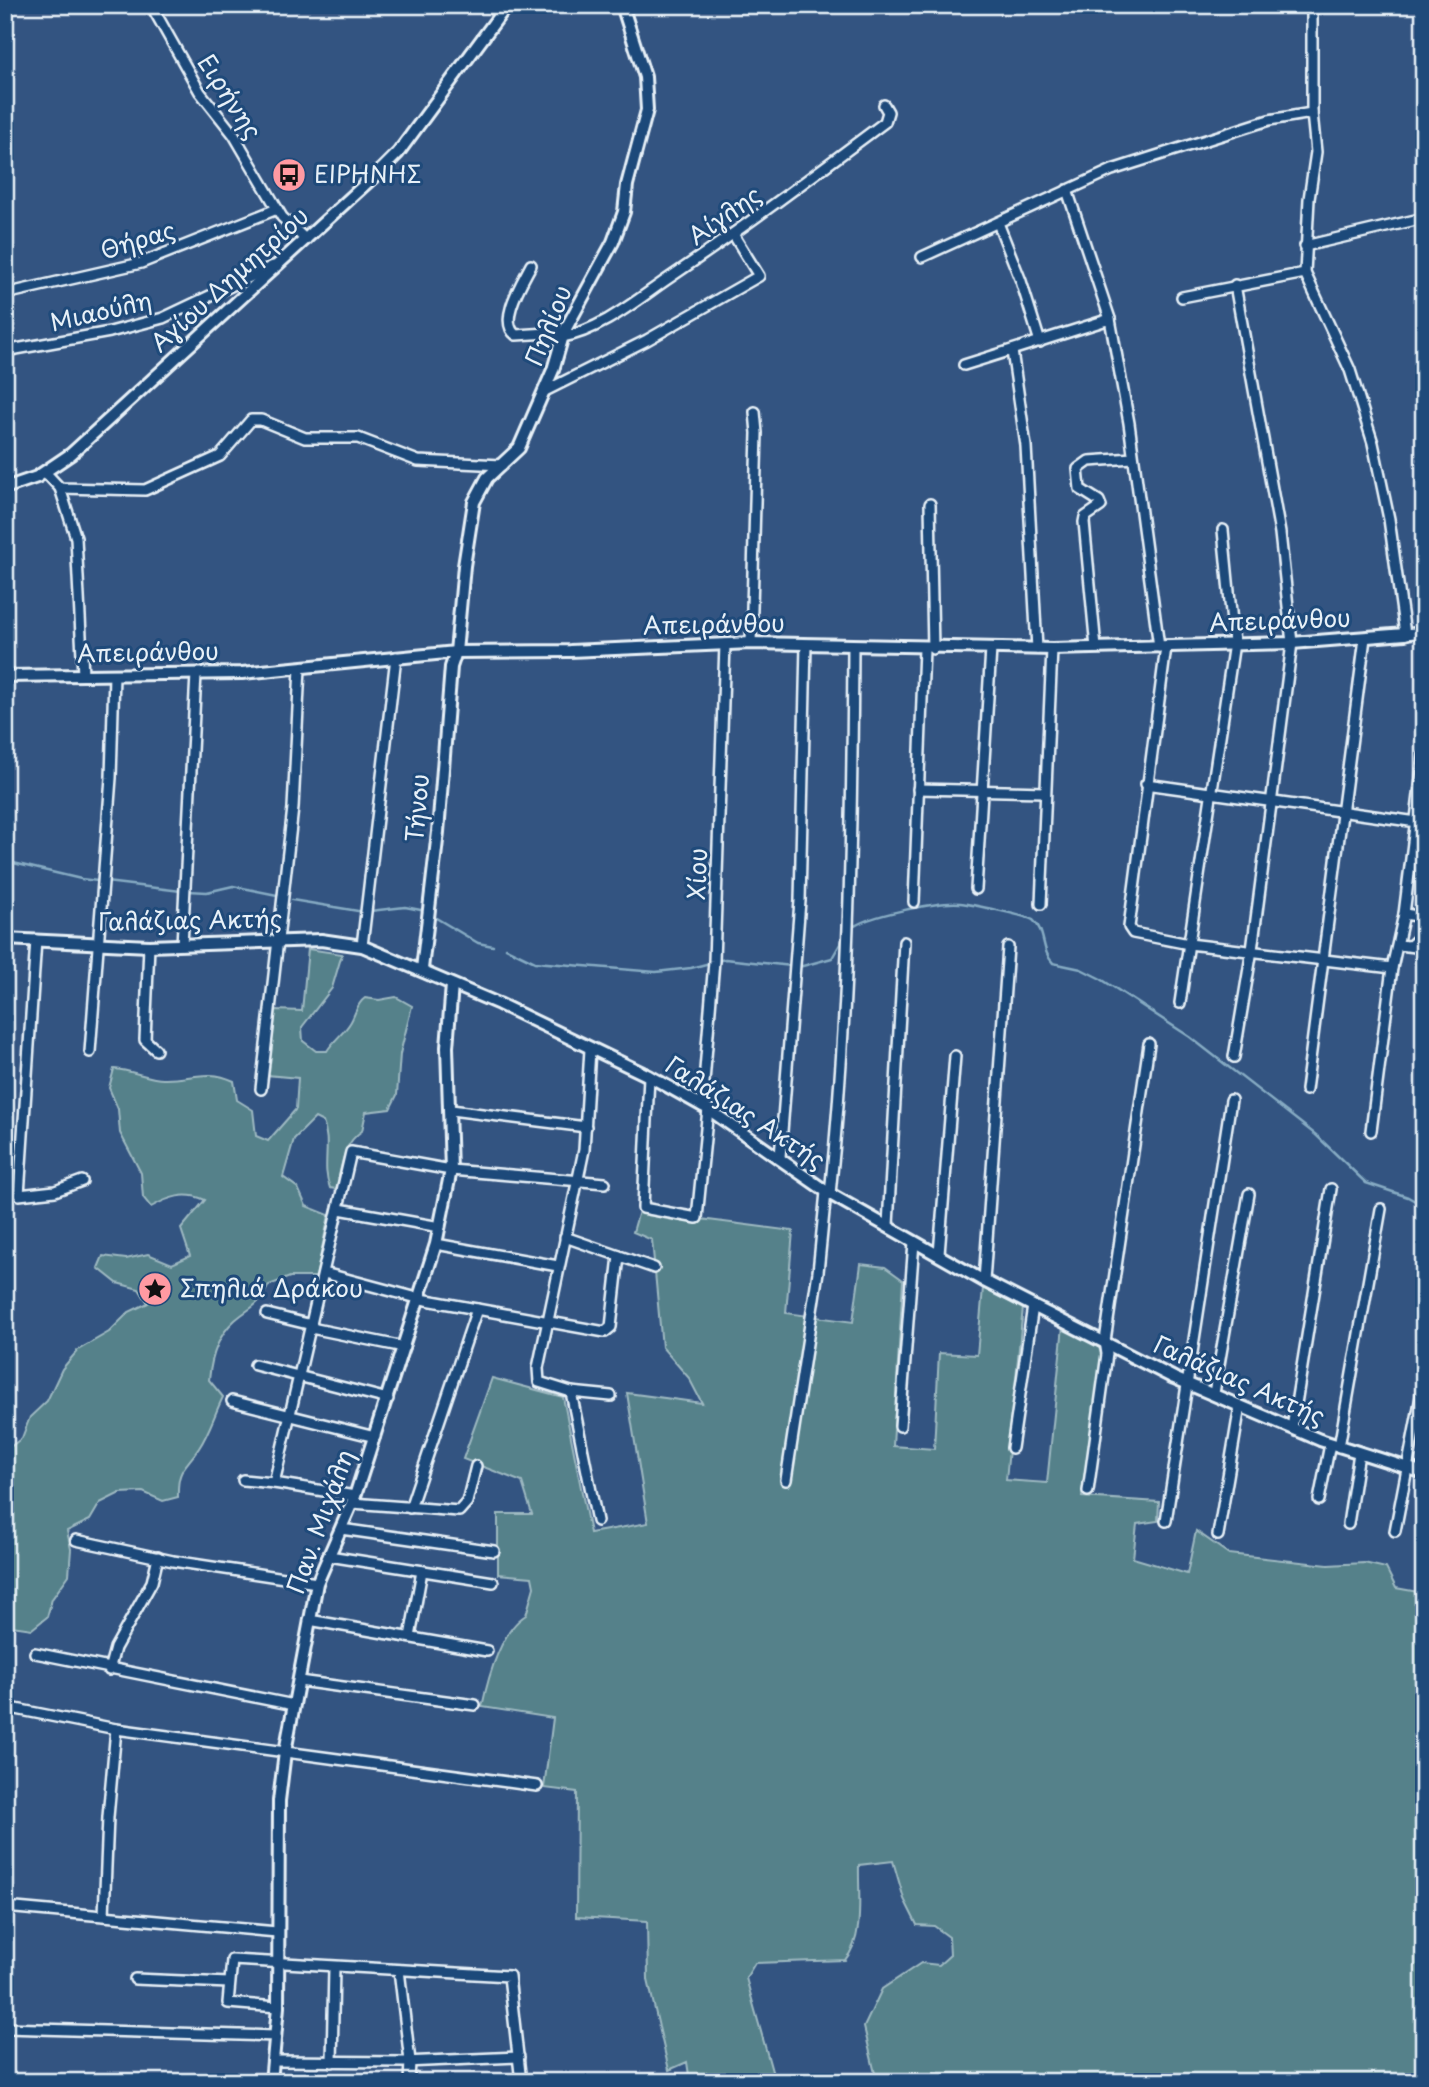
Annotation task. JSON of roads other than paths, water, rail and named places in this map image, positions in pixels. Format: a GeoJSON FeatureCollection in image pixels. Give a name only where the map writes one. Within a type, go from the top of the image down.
{"type":"FeatureCollection","features":[{"type":"Feature","properties":{"kind":"street","name":"Ειρήνης"},"geometry":{"type":"LineString","coordinates":[[151,5],[200,92],[234,135],[277,209],[306,240]]}},
{"type":"Feature","properties":{"kind":"street","name":"Πηλίου"},"geometry":{"type":"LineString","coordinates":[[456,652],[464,566],[474,502],[487,478],[519,448],[545,391],[563,334],[620,228],[647,110],[645,77],[622,5]]}},
{"type":"Feature","properties":{"kind":"street"},"geometry":{"type":"LineString","coordinates":[[1312,5],[1312,113],[1316,152],[1306,246],[1306,273],[1350,370],[1373,443],[1389,519],[1405,634]]}},
{"type":"Feature","properties":{"kind":"street","name":"Αγίου Δημητρίου"},"geometry":{"type":"LineString","coordinates":[[5,488],[45,472],[91,436],[398,153],[502,8]]}},
{"type":"Feature","properties":{"kind":"street","name":"Αίγλης"},"geometry":{"type":"LineString","coordinates":[[531,265],[512,306],[509,324],[511,331],[516,335],[563,334],[583,330],[614,313],[733,234],[885,122],[888,111],[884,105]]}},
{"type":"Feature","properties":{"kind":"street"},"geometry":{"type":"LineString","coordinates":[[922,257],[1067,190],[1159,155],[1269,120],[1312,113]]}},
{"type":"Feature","properties":{"kind":"street"},"geometry":{"type":"LineString","coordinates":[[1067,190],[1110,319],[1162,647],[1129,931],[1189,944],[1392,968]]}},
{"type":"Feature","properties":{"kind":"street","name":"Θήρας"},"geometry":{"type":"LineString","coordinates":[[5,294],[141,263],[277,209]]}},
{"type":"Feature","properties":{"kind":"street"},"geometry":{"type":"LineString","coordinates":[[1306,246],[1424,218]]}},
{"type":"Feature","properties":{"kind":"street"},"geometry":{"type":"LineString","coordinates":[[998,223],[1021,281],[1040,342]]}},
{"type":"Feature","properties":{"kind":"street"},"geometry":{"type":"LineString","coordinates":[[545,391],[646,340],[759,276],[733,234]]}},
{"type":"Feature","properties":{"kind":"street","name":"Μιαούλη"},"geometry":{"type":"LineString","coordinates":[[5,351],[110,332],[163,318],[278,264]]}},
{"type":"Feature","properties":{"kind":"street"},"geometry":{"type":"LineString","coordinates":[[1182,298],[1235,285],[1306,273]]}},
{"type":"Feature","properties":{"kind":"street"},"geometry":{"type":"LineString","coordinates":[[1234,1057],[1273,801],[1292,643],[1280,533],[1235,285]]}},
{"type":"Feature","properties":{"kind":"street"},"geometry":{"type":"LineString","coordinates":[[964,365],[1110,319]]}},
{"type":"Feature","properties":{"kind":"street"},"geometry":{"type":"LineString","coordinates":[[1012,351],[1027,459],[1037,649]]}},
{"type":"Feature","properties":{"kind":"street"},"geometry":{"type":"LineString","coordinates":[[751,643],[757,433],[755,412]]}},
{"type":"Feature","properties":{"kind":"street"},"geometry":{"type":"LineString","coordinates":[[60,488],[145,490],[220,456],[251,420],[261,420],[305,438],[358,438],[418,461],[502,465]]}},
{"type":"Feature","properties":{"kind":"street"},"geometry":{"type":"LineString","coordinates":[[1096,648],[1084,522],[1085,517],[1101,506],[1099,501],[1080,489],[1078,469],[1089,461],[1133,458]]}},
{"type":"Feature","properties":{"kind":"street"},"geometry":{"type":"LineString","coordinates":[[45,472],[60,488],[76,538],[83,675]]}},
{"type":"Feature","properties":{"kind":"street"},"geometry":{"type":"LineString","coordinates":[[915,902],[918,789],[928,649],[930,504]]}},
{"type":"Feature","properties":{"kind":"street"},"geometry":{"type":"LineString","coordinates":[[1180,1003],[1234,643],[1223,530]]}},
{"type":"Feature","properties":{"kind":"street","name":"Απειράνθου"},"geometry":{"type":"LineString","coordinates":[[5,676],[196,674],[300,668],[456,652],[570,651],[751,643],[928,649],[1162,647],[1292,643],[1424,632]]}},
{"type":"Feature","properties":{"kind":"street"},"geometry":{"type":"LineString","coordinates":[[1306,1090],[1365,638]]}},
{"type":"Feature","properties":{"kind":"street","name":"Χίου"},"geometry":{"type":"LineString","coordinates":[[649,1076],[643,1208],[697,1217],[713,962],[725,644]]}},
{"type":"Feature","properties":{"kind":"street"},"geometry":{"type":"LineString","coordinates":[[780,1157],[800,901],[806,645]]}},
{"type":"Feature","properties":{"kind":"street"},"geometry":{"type":"LineString","coordinates":[[786,1480],[818,1272],[842,1080],[853,646]]}},
{"type":"Feature","properties":{"kind":"street"},"geometry":{"type":"LineString","coordinates":[[976,889],[991,649]]}},
{"type":"Feature","properties":{"kind":"street"},"geometry":{"type":"LineString","coordinates":[[1041,904],[1052,649]]}},
{"type":"Feature","properties":{"kind":"street","name":"Τήνου"},"geometry":{"type":"LineString","coordinates":[[422,969],[438,832],[452,667],[456,652]]}},
{"type":"Feature","properties":{"kind":"street"},"geometry":{"type":"LineString","coordinates":[[362,946],[396,657]]}},
{"type":"Feature","properties":{"kind":"street"},"geometry":{"type":"LineString","coordinates":[[261,1089],[281,939],[293,808],[300,668]]}},
{"type":"Feature","properties":{"kind":"street"},"geometry":{"type":"LineString","coordinates":[[182,945],[196,674]]}},
{"type":"Feature","properties":{"kind":"street"},"geometry":{"type":"LineString","coordinates":[[90,1052],[111,778],[114,675]]}},
{"type":"Feature","properties":{"kind":"street"},"geometry":{"type":"LineString","coordinates":[[1371,1131],[1392,968],[1399,945],[1420,823],[1424,755]]}},
{"type":"Feature","properties":{"kind":"street"},"geometry":{"type":"LineString","coordinates":[[1146,784],[1420,823]]}},
{"type":"Feature","properties":{"kind":"street"},"geometry":{"type":"LineString","coordinates":[[918,789],[1045,792]]}},
{"type":"Feature","properties":{"kind":"street"},"geometry":{"type":"LineString","coordinates":[[1404,914],[1424,917]]}},
{"type":"Feature","properties":{"kind":"street"},"geometry":{"type":"LineString","coordinates":[[1410,946],[1424,933]]}},
{"type":"Feature","properties":{"kind":"street","name":"Γαλάζιας Ακτής"},"geometry":{"type":"LineString","coordinates":[[5,939],[149,946],[281,939],[321,940],[362,946],[422,969],[649,1076],[705,1108],[780,1157],[828,1193],[984,1281],[1186,1383],[1334,1446],[1424,1473]]}},
{"type":"Feature","properties":{"kind":"street"},"geometry":{"type":"LineString","coordinates":[[36,940],[19,1195],[55,1191],[82,1181]]}},
{"type":"Feature","properties":{"kind":"street"},"geometry":{"type":"LineString","coordinates":[[888,1225],[904,942]]}},
{"type":"Feature","properties":{"kind":"street"},"geometry":{"type":"LineString","coordinates":[[1399,945],[1424,948]]}},
{"type":"Feature","properties":{"kind":"street"},"geometry":{"type":"LineString","coordinates":[[149,946],[145,1040],[156,1050]]}},
{"type":"Feature","properties":{"kind":"street"},"geometry":{"type":"LineString","coordinates":[[984,1281],[1008,947]]}},
{"type":"Feature","properties":{"kind":"street","name":"Παν. Μιχάλη"},"geometry":{"type":"LineString","coordinates":[[271,2082],[278,2007],[279,1801],[285,1752],[317,1583],[353,1499],[388,1399],[421,1298],[440,1227],[451,1170],[447,1046],[452,985]]}},
{"type":"Feature","properties":{"kind":"street"},"geometry":{"type":"LineString","coordinates":[[1088,1491],[1107,1354],[1104,1341],[1149,1044]]}},
{"type":"Feature","properties":{"kind":"street"},"geometry":{"type":"LineString","coordinates":[[590,1049],[586,1127],[578,1183],[538,1368],[539,1382],[571,1392],[611,1396]]}},
{"type":"Feature","properties":{"kind":"street"},"geometry":{"type":"LineString","coordinates":[[939,1254],[955,1056]]}},
{"type":"Feature","properties":{"kind":"street"},"geometry":{"type":"LineString","coordinates":[[1166,1521],[1231,1100]]}},
{"type":"Feature","properties":{"kind":"street"},"geometry":{"type":"LineString","coordinates":[[451,1110],[586,1127]]}},
{"type":"Feature","properties":{"kind":"street"},"geometry":{"type":"LineString","coordinates":[[274,1483],[351,1152],[451,1170],[578,1183],[605,1183]]}},
{"type":"Feature","properties":{"kind":"street"},"geometry":{"type":"LineString","coordinates":[[1292,1428],[1331,1189]]}},
{"type":"Feature","properties":{"kind":"street"},"geometry":{"type":"LineString","coordinates":[[1213,1394],[1249,1194]]}},
{"type":"Feature","properties":{"kind":"street"},"geometry":{"type":"LineString","coordinates":[[339,1209],[440,1227]]}},
{"type":"Feature","properties":{"kind":"street"},"geometry":{"type":"LineString","coordinates":[[1319,1500],[1334,1446],[1381,1209]]}},
{"type":"Feature","properties":{"kind":"street"},"geometry":{"type":"LineString","coordinates":[[565,1237],[654,1268]]}},
{"type":"Feature","properties":{"kind":"street"},"geometry":{"type":"LineString","coordinates":[[900,1426],[914,1242]]}},
{"type":"Feature","properties":{"kind":"street"},"geometry":{"type":"LineString","coordinates":[[436,1244],[558,1266]]}},
{"type":"Feature","properties":{"kind":"street"},"geometry":{"type":"LineString","coordinates":[[324,1273],[477,1310],[609,1331],[619,1256]]}},
{"type":"Feature","properties":{"kind":"street"},"geometry":{"type":"LineString","coordinates":[[1012,1448],[1033,1306]]}},
{"type":"Feature","properties":{"kind":"street"},"geometry":{"type":"LineString","coordinates":[[410,1508],[477,1310]]}},
{"type":"Feature","properties":{"kind":"street"},"geometry":{"type":"LineString","coordinates":[[267,1314],[404,1346]]}},
{"type":"Feature","properties":{"kind":"street"},"geometry":{"type":"LineString","coordinates":[[255,1365],[388,1399]]}},
{"type":"Feature","properties":{"kind":"street"},"geometry":{"type":"LineString","coordinates":[[1395,1531],[1424,1381]]}},
{"type":"Feature","properties":{"kind":"street"},"geometry":{"type":"LineString","coordinates":[[571,1392],[597,1521]]}},
{"type":"Feature","properties":{"kind":"street"},"geometry":{"type":"LineString","coordinates":[[232,1401],[374,1437]]}},
{"type":"Feature","properties":{"kind":"street"},"geometry":{"type":"LineString","coordinates":[[1218,1535],[1240,1406]]}},
{"type":"Feature","properties":{"kind":"street"},"geometry":{"type":"LineString","coordinates":[[1348,1524],[1359,1453]]}},
{"type":"Feature","properties":{"kind":"street"},"geometry":{"type":"LineString","coordinates":[[243,1480],[274,1483],[410,1508],[459,1511],[464,1508],[476,1466]]}},
{"type":"Feature","properties":{"kind":"street"},"geometry":{"type":"LineString","coordinates":[[341,1529],[494,1550]]}},
{"type":"Feature","properties":{"kind":"street"},"geometry":{"type":"LineString","coordinates":[[76,1540],[158,1557],[317,1583]]}},
{"type":"Feature","properties":{"kind":"street"},"geometry":{"type":"LineString","coordinates":[[328,1556],[493,1582]]}},
{"type":"Feature","properties":{"kind":"street"},"geometry":{"type":"LineString","coordinates":[[109,1670],[115,1648],[152,1582],[158,1557]]}},
{"type":"Feature","properties":{"kind":"street"},"geometry":{"type":"LineString","coordinates":[[410,1637],[422,1571]]}},
{"type":"Feature","properties":{"kind":"street"},"geometry":{"type":"LineString","coordinates":[[309,1620],[487,1651]]}},
{"type":"Feature","properties":{"kind":"street"},"geometry":{"type":"LineString","coordinates":[[35,1653],[109,1670],[294,1705]]}},
{"type":"Feature","properties":{"kind":"street"},"geometry":{"type":"LineString","coordinates":[[299,1681],[475,1705]]}},
{"type":"Feature","properties":{"kind":"street"},"geometry":{"type":"LineString","coordinates":[[16,1709],[116,1729],[537,1786]]}},
{"type":"Feature","properties":{"kind":"street"},"geometry":{"type":"LineString","coordinates":[[104,1915],[108,1817],[116,1729]]}},
{"type":"Feature","properties":{"kind":"street"},"geometry":{"type":"LineString","coordinates":[[5,1908],[277,1932]]}},
{"type":"Feature","properties":{"kind":"street"},"geometry":{"type":"LineString","coordinates":[[278,2007],[228,2003],[232,1960],[334,1968],[509,1976],[522,2082]]}},
{"type":"Feature","properties":{"kind":"street"},"geometry":{"type":"LineString","coordinates":[[332,2062],[334,1968]]}},
{"type":"Feature","properties":{"kind":"street"},"geometry":{"type":"LineString","coordinates":[[399,1970],[410,2061],[409,2082]]}},
{"type":"Feature","properties":{"kind":"street"},"geometry":{"type":"LineString","coordinates":[[135,1979],[229,1983]]}},
{"type":"Feature","properties":{"kind":"street"},"geometry":{"type":"LineString","coordinates":[[5,2028],[276,2036]]}},
{"type":"Feature","properties":{"kind":"street"},"geometry":{"type":"LineString","coordinates":[[274,2061],[410,2061],[519,2057]]}},
{"type":"Feature","properties":{"kind":"waterway"},"geometry":{"type":"LineString","coordinates":[[5,861],[81,879],[181,891]]}},
{"type":"Feature","properties":{"kind":"waterway"},"geometry":{"type":"LineString","coordinates":[[188,891],[207,892],[233,886],[277,895]]}},
{"type":"Feature","properties":{"kind":"waterway"},"geometry":{"type":"LineString","coordinates":[[292,900],[364,912]]}},
{"type":"Feature","properties":{"kind":"waterway"},"geometry":{"type":"LineString","coordinates":[[851,929],[870,919],[950,903],[986,908],[1033,920],[1040,930],[1053,963],[1081,969],[1101,979],[1190,1037],[1316,1135],[1366,1183],[1408,1197],[1424,1206]]}},
{"type":"Feature","properties":{"kind":"waterway"},"geometry":{"type":"LineString","coordinates":[[370,911],[405,907],[426,911]]}},
{"type":"Feature","properties":{"kind":"waterway"},"geometry":{"type":"LineString","coordinates":[[431,915],[478,943],[493,946]]}},
{"type":"Feature","properties":{"kind":"waterway"},"geometry":{"type":"LineString","coordinates":[[799,967],[832,958],[844,937]]}},
{"type":"Feature","properties":{"kind":"waterway"},"geometry":{"type":"LineString","coordinates":[[506,948],[535,962],[656,972],[691,968],[725,959],[792,966]]}},
{"type":"Feature","properties":{"kind":"place","name":"ΕΙΡΗΝΗΣ"},"geometry":{"type":"Point","coordinates":[289,175]}},
{"type":"Feature","properties":{"kind":"place","name":"Σπηλιά Δράκου"},"geometry":{"type":"Point","coordinates":[155,1289]}}]}
